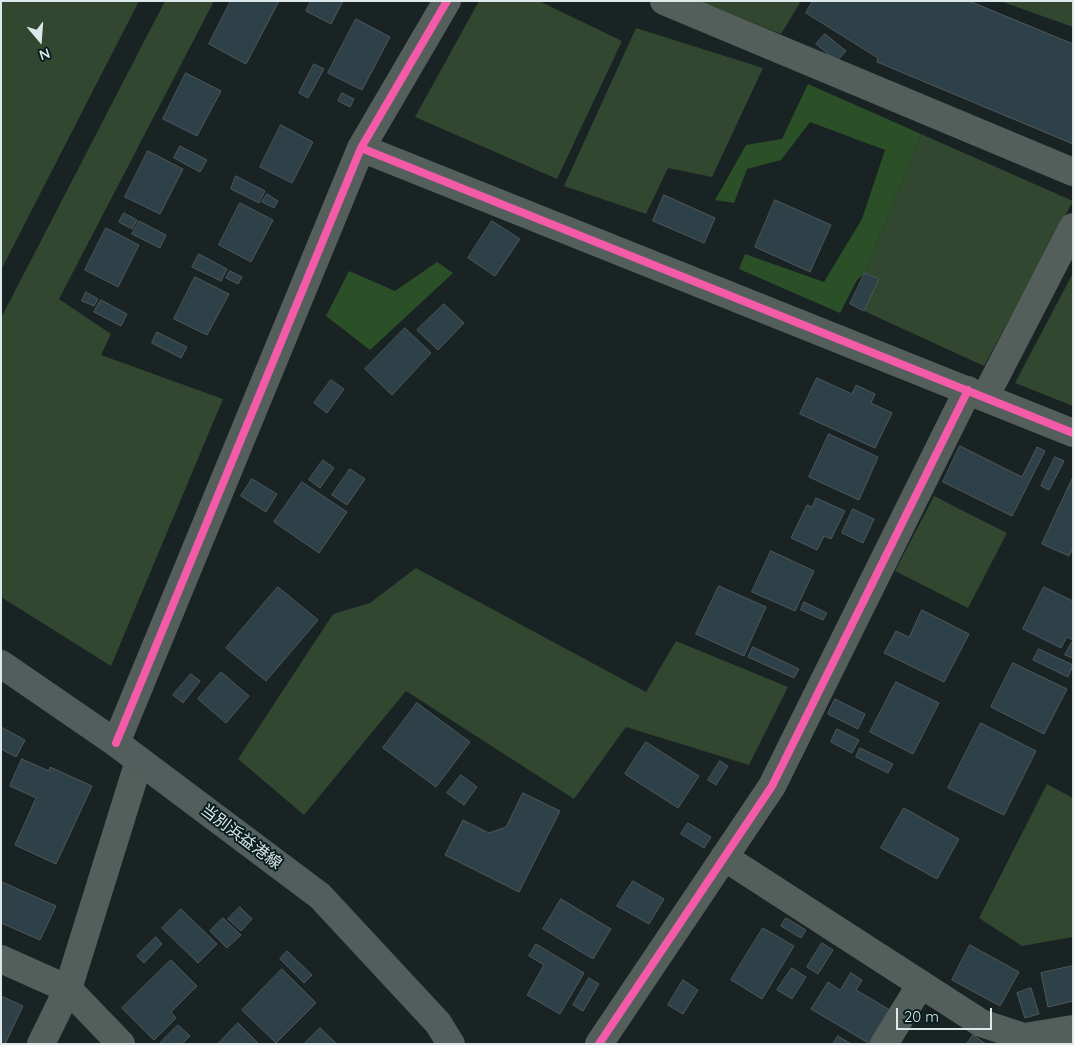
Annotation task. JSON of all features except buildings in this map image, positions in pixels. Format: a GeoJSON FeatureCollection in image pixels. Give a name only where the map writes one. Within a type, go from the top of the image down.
{"type":"FeatureCollection","features":[{"type":"Feature","properties":{"kind":"main road","name":"当別浜益港線"},"geometry":{"type":"LineString","coordinates":[[1,664],[116,743],[320,896],[438,1023],[451,1044]]}},
{"type":"Feature","properties":{"kind":"street"},"geometry":{"type":"LineString","coordinates":[[116,743],[361,148],[447,1]]}},
{"type":"Feature","properties":{"kind":"street"},"geometry":{"type":"LineString","coordinates":[[664,1],[1073,172]]}},
{"type":"Feature","properties":{"kind":"street"},"geometry":{"type":"LineString","coordinates":[[361,148],[1073,433]]}},
{"type":"Feature","properties":{"kind":"street"},"geometry":{"type":"LineString","coordinates":[[599,1044],[772,786],[976,393],[1073,226]]}},
{"type":"Feature","properties":{"kind":"street"},"geometry":{"type":"LineString","coordinates":[[41,1044],[68,989],[139,760]]}},
{"type":"Feature","properties":{"kind":"street"},"geometry":{"type":"LineString","coordinates":[[724,857],[981,1022],[1024,1037],[1073,1029]]}},
{"type":"Feature","properties":{"kind":"street"},"geometry":{"type":"LineString","coordinates":[[1,959],[68,989],[121,1044]]}},
{"type":"Feature","properties":{"kind":"street"},"geometry":{"type":"LineString","coordinates":[[884,1044],[922,984]]}},
{"type":"Feature","properties":{"kind":"green space"},"geometry":{"type":"Polygon","coordinates":[[[1,1],[139,1],[1,270],[1,1]]]}},
{"type":"Feature","properties":{"kind":"green space"},"geometry":{"type":"Polygon","coordinates":[[[165,1],[214,1],[59,299],[111,334],[101,355],[223,399],[111,666],[1,597],[1,318],[165,1]]]}},
{"type":"Feature","properties":{"kind":"green space"},"geometry":{"type":"Polygon","coordinates":[[[479,1],[539,1],[622,41],[557,179],[415,117],[479,1]]]}},
{"type":"Feature","properties":{"kind":"green space"},"geometry":{"type":"Polygon","coordinates":[[[699,1],[801,1],[781,34],[699,1]]]}},
{"type":"Feature","properties":{"kind":"green space"},"geometry":{"type":"Polygon","coordinates":[[[1000,1],[1073,1],[1073,27],[1000,1]]]}},
{"type":"Feature","properties":{"kind":"green space"},"geometry":{"type":"Polygon","coordinates":[[[636,28],[763,68],[712,177],[668,168],[646,214],[564,186],[636,28]]]}},
{"type":"Feature","properties":{"kind":"green space"},"geometry":{"type":"Polygon","coordinates":[[[808,84],[921,134],[865,273],[857,280],[840,313],[739,269],[745,254],[824,282],[862,219],[885,150],[810,122],[781,160],[747,169],[734,203],[715,200],[746,145],[782,139],[808,84]]]}},
{"type":"Feature","properties":{"kind":"green space"},"geometry":{"type":"Polygon","coordinates":[[[921,134],[1073,201],[984,366],[864,311],[879,279],[865,273],[921,134]]]}},
{"type":"Feature","properties":{"kind":"green space"},"geometry":{"type":"Polygon","coordinates":[[[437,262],[453,273],[370,350],[326,316],[349,271],[395,291],[437,262]]]}},
{"type":"Feature","properties":{"kind":"green space"},"geometry":{"type":"Polygon","coordinates":[[[1073,273],[1073,406],[1015,383],[1073,273]]]}},
{"type":"Feature","properties":{"kind":"green space"},"geometry":{"type":"Polygon","coordinates":[[[934,496],[1007,533],[968,608],[895,571],[934,496]]]}},
{"type":"Feature","properties":{"kind":"green space"},"geometry":{"type":"Polygon","coordinates":[[[416,568],[646,692],[676,641],[788,687],[749,765],[626,727],[574,799],[406,691],[304,815],[238,759],[333,614],[370,603],[416,568]]]}},
{"type":"Feature","properties":{"kind":"green space"},"geometry":{"type":"Polygon","coordinates":[[[1047,784],[1073,798],[1073,937],[1022,946],[979,918],[1047,784]]]}},
{"type":"Feature","properties":{"kind":"cycle path"},"geometry":{"type":"LineString","coordinates":[[116,743],[361,148],[447,1]]}},
{"type":"Feature","properties":{"kind":"cycle path"},"geometry":{"type":"LineString","coordinates":[[361,148],[1073,433]]}},
{"type":"Feature","properties":{"kind":"cycle path"},"geometry":{"type":"LineString","coordinates":[[599,1044],[772,786],[968,390]]}}]}
